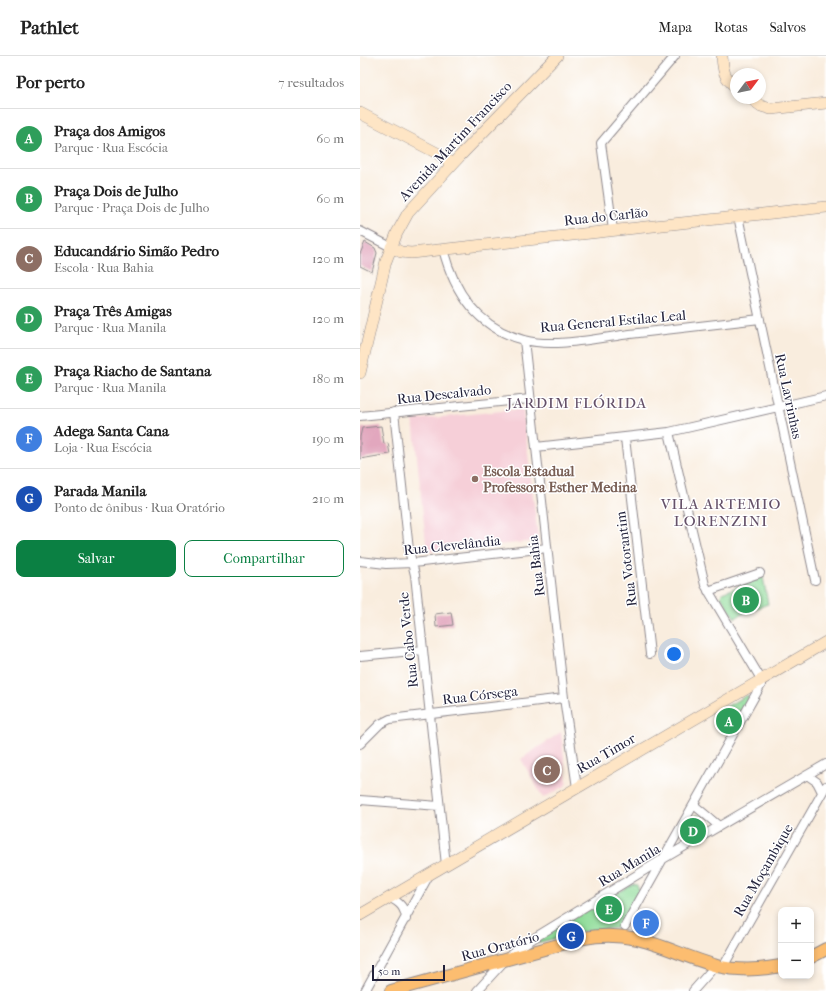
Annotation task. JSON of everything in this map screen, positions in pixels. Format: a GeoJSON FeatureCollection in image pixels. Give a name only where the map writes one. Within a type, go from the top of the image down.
{"type":"FeatureCollection","features":[{"type":"Feature","properties":{"kind":"main road","name":"Rua Oratório"},"geometry":{"type":"LineString","coordinates":[[391,991],[584,938],[616,936],[642,939],[719,966],[748,970],[778,966]]}},
{"type":"Feature","properties":{"kind":"main road"},"geometry":{"type":"LineString","coordinates":[[814,955],[826,949]]}},
{"type":"Feature","properties":{"kind":"street"},"geometry":{"type":"LineString","coordinates":[[613,230],[601,143],[675,56]]}},
{"type":"Feature","properties":{"kind":"street"},"geometry":{"type":"LineString","coordinates":[[722,56],[724,74],[730,83]]}},
{"type":"Feature","properties":{"kind":"street","name":"Avenida Martim Francisco"},"geometry":{"type":"LineString","coordinates":[[360,373],[391,247],[408,213],[552,58]]}},
{"type":"Feature","properties":{"kind":"street"},"geometry":{"type":"LineString","coordinates":[[758,104],[771,109],[826,103]]}},
{"type":"Feature","properties":{"kind":"street"},"geometry":{"type":"LineString","coordinates":[[360,113],[437,153],[452,164]]}},
{"type":"Feature","properties":{"kind":"street","name":"Rua do Carlão"},"geometry":{"type":"LineString","coordinates":[[391,247],[407,253],[826,207]]}},
{"type":"Feature","properties":{"kind":"street","name":"Rua Lavrinhas"},"geometry":{"type":"LineString","coordinates":[[738,216],[815,580]]}},
{"type":"Feature","properties":{"kind":"street"},"geometry":{"type":"LineString","coordinates":[[360,231],[391,247]]}},
{"type":"Feature","properties":{"kind":"street","name":"Rua General Estilac Leal"},"geometry":{"type":"LineString","coordinates":[[443,249],[453,280],[472,308],[493,326],[524,340],[568,341],[760,319]]}},
{"type":"Feature","properties":{"kind":"street","name":"Rua Bahia"},"geometry":{"type":"LineString","coordinates":[[524,340],[564,698],[577,788]]}},
{"type":"Feature","properties":{"kind":"street"},"geometry":{"type":"LineString","coordinates":[[536,447],[669,432],[826,396]]}},
{"type":"Feature","properties":{"kind":"street","name":"Rua Descalvado"},"geometry":{"type":"LineString","coordinates":[[360,416],[530,399]]}},
{"type":"Feature","properties":{"kind":"street","name":"Rua Cabo Verde"},"geometry":{"type":"LineString","coordinates":[[394,412],[409,550],[413,563],[423,650],[446,865]]}},
{"type":"Feature","properties":{"kind":"street"},"geometry":{"type":"LineString","coordinates":[[625,926],[759,691],[761,685],[761,679],[708,591],[703,580],[669,432]]}},
{"type":"Feature","properties":{"kind":"street","name":"Rua Votorantim"},"geometry":{"type":"LineString","coordinates":[[625,438],[650,654]]}},
{"type":"Feature","properties":{"kind":"street","name":"Rua Clevelândia"},"geometry":{"type":"LineString","coordinates":[[360,561],[386,564],[413,563],[547,548]]}},
{"type":"Feature","properties":{"kind":"street"},"geometry":{"type":"LineString","coordinates":[[708,591],[760,573]]}},
{"type":"Feature","properties":{"kind":"street","name":"Rua Timor"},"geometry":{"type":"LineString","coordinates":[[360,915],[826,642]]}},
{"type":"Feature","properties":{"kind":"street"},"geometry":{"type":"LineString","coordinates":[[360,656],[423,650]]}},
{"type":"Feature","properties":{"kind":"street","name":"Rua Córsega"},"geometry":{"type":"LineString","coordinates":[[360,744],[385,721],[430,714],[564,698]]}},
{"type":"Feature","properties":{"kind":"street","name":"Rua Manila"},"geometry":{"type":"LineString","coordinates":[[476,991],[504,961],[521,946],[663,859],[826,764]]}},
{"type":"Feature","properties":{"kind":"street"},"geometry":{"type":"LineString","coordinates":[[807,775],[824,789]]}},
{"type":"Feature","properties":{"kind":"street","name":"Rua Moçambique"},"geometry":{"type":"LineString","coordinates":[[692,991],[719,966],[824,789]]}},
{"type":"Feature","properties":{"kind":"street"},"geometry":{"type":"LineString","coordinates":[[360,800],[439,806]]}},
{"type":"Feature","properties":{"kind":"street"},"geometry":{"type":"LineString","coordinates":[[694,805],[719,826]]}},
{"type":"Feature","properties":{"kind":"street"},"geometry":{"type":"LineString","coordinates":[[365,991],[429,875]]}},
{"type":"Feature","properties":{"kind":"street"},"geometry":{"type":"LineString","coordinates":[[390,898],[400,903],[406,913],[406,919]]}},
{"type":"Feature","properties":{"kind":"shaded area","name":"Escola Estadual Professora Esther Medina"},"geometry":{"type":"Polygon","coordinates":[[[521,409],[523,411],[538,538],[536,541],[427,552],[413,420],[521,409]]]}},
{"type":"Feature","properties":{"kind":"shaded area"},"geometry":{"type":"Polygon","coordinates":[[[561,732],[567,781],[565,786],[543,798],[521,759],[561,732]]]}},
{"type":"Feature","properties":{"kind":"green space"},"geometry":{"type":"Polygon","coordinates":[[[763,577],[768,604],[746,612],[735,618],[721,597],[722,593],[763,577]]]}},
{"type":"Feature","properties":{"kind":"green space"},"geometry":{"type":"Polygon","coordinates":[[[747,695],[749,697],[729,731],[717,712],[747,695]]]}},
{"type":"Feature","properties":{"kind":"green space"},"geometry":{"type":"Polygon","coordinates":[[[697,814],[708,824],[685,838],[697,814]]]}},
{"type":"Feature","properties":{"kind":"green space"},"geometry":{"type":"Polygon","coordinates":[[[633,884],[637,885],[639,891],[617,928],[586,931],[536,943],[537,939],[633,884]]]}},
{"type":"Feature","properties":{"kind":"building"},"geometry":{"type":"Polygon","coordinates":[[[365,242],[375,248],[377,253],[372,272],[360,266],[360,254],[365,242]]]}},
{"type":"Feature","properties":{"kind":"building"},"geometry":{"type":"Polygon","coordinates":[[[381,426],[384,444],[388,443],[390,454],[360,459],[360,437],[362,428],[381,426]]]}},
{"type":"Feature","properties":{"kind":"building"},"geometry":{"type":"Polygon","coordinates":[[[451,612],[453,625],[436,627],[435,614],[451,612]]]}},
{"type":"Feature","properties":{"kind":"place","name":"Escola Estadual Professora Esther Medina"},"geometry":{"type":"Point","coordinates":[475,479]}},
{"type":"Feature","properties":{"kind":"place","name":"Praça Dois de Julho"},"geometry":{"type":"Point","coordinates":[746,600]}},
{"type":"Feature","properties":{"kind":"place","name":"Praça dos Amigos"},"geometry":{"type":"Point","coordinates":[729,721]}},
{"type":"Feature","properties":{"kind":"place","name":"Educandário Simão Pedro"},"geometry":{"type":"Point","coordinates":[547,770]}},
{"type":"Feature","properties":{"kind":"place","name":"Praça Três Amigas"},"geometry":{"type":"Point","coordinates":[693,831]}},
{"type":"Feature","properties":{"kind":"place","name":"Praça Riacho de Santana"},"geometry":{"type":"Point","coordinates":[609,909]}},
{"type":"Feature","properties":{"kind":"place","name":"Adega Santa Cana"},"geometry":{"type":"Point","coordinates":[646,923]}},
{"type":"Feature","properties":{"kind":"place","name":"Parada Manila"},"geometry":{"type":"Point","coordinates":[571,936]}},
{"type":"Feature","properties":{"kind":"district","name":"JARDIM FLÓRIDA"},"geometry":{"type":"Point","coordinates":[577,403]}},
{"type":"Feature","properties":{"kind":"district","name":"VILA ARTEMIO LORENZINI"},"geometry":{"type":"Point","coordinates":[721,512]}}]}
